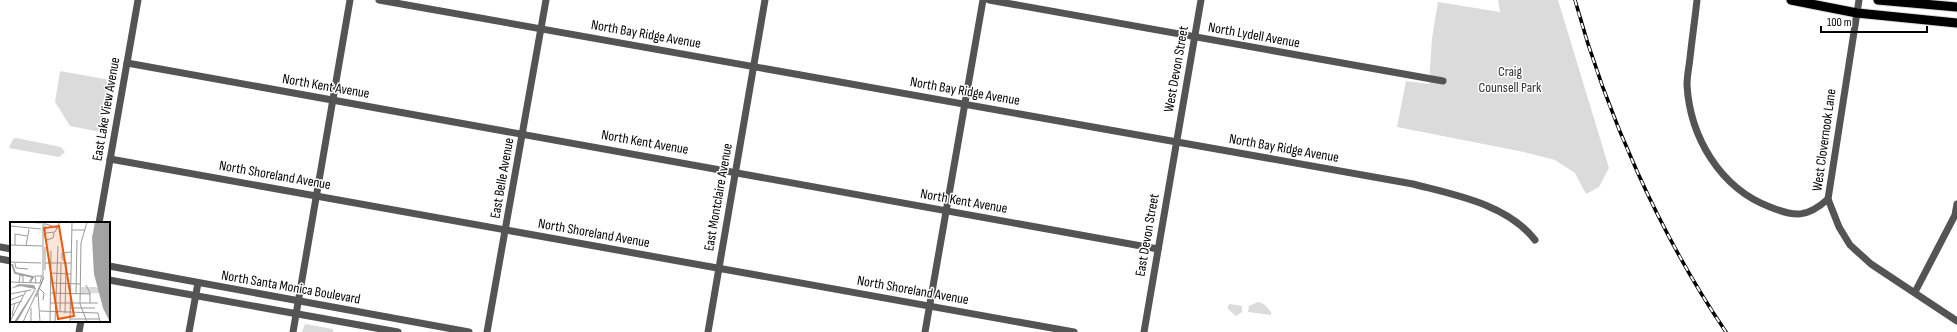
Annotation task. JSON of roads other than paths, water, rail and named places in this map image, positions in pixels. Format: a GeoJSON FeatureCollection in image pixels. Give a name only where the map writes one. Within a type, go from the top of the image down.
{"type":"FeatureCollection","features":[{"type":"Feature","properties":{"kind":"main road"},"geometry":{"type":"LineString","coordinates":[[1791,0],[1856,13],[1957,23]]}},
{"type":"Feature","properties":{"kind":"main road"},"geometry":{"type":"LineString","coordinates":[[1878,0],[1957,7]]}},
{"type":"Feature","properties":{"kind":"street","name":"East Lake View Avenue"},"geometry":{"type":"LineString","coordinates":[[99,222],[138,0]]}},
{"type":"Feature","properties":{"kind":"street"},"geometry":{"type":"LineString","coordinates":[[293,332],[350,0]]}},
{"type":"Feature","properties":{"kind":"street","name":"North Bay Ridge Avenue"},"geometry":{"type":"LineString","coordinates":[[379,0],[1413,184],[1450,194],[1508,216],[1525,227],[1535,240]]}},
{"type":"Feature","properties":{"kind":"street","name":"East Belle Avenue"},"geometry":{"type":"LineString","coordinates":[[487,332],[546,0]]}},
{"type":"Feature","properties":{"kind":"street","name":"East Montclaire Avenue"},"geometry":{"type":"LineString","coordinates":[[708,332],[765,0]]}},
{"type":"Feature","properties":{"kind":"street"},"geometry":{"type":"LineString","coordinates":[[925,332],[983,0]]}},
{"type":"Feature","properties":{"kind":"street","name":"North Lydell Avenue"},"geometry":{"type":"LineString","coordinates":[[989,0],[1443,81]]}},
{"type":"Feature","properties":{"kind":"street","name":"West Devon Street"},"geometry":{"type":"LineString","coordinates":[[1176,142],[1201,0]]}},
{"type":"Feature","properties":{"kind":"street"},"geometry":{"type":"LineString","coordinates":[[1697,0],[1687,84],[1691,113],[1701,143],[1717,168],[1737,188],[1762,204],[1786,214],[1799,215],[1808,213],[1818,208],[1828,199]]}},
{"type":"Feature","properties":{"kind":"street","name":"West Clovernook Lane"},"geometry":{"type":"LineString","coordinates":[[1859,0],[1828,199],[1839,227],[1850,245],[1871,264],[1957,321]]}},
{"type":"Feature","properties":{"kind":"street","name":"North Kent Avenue"},"geometry":{"type":"LineString","coordinates":[[127,63],[1158,248]]}},
{"type":"Feature","properties":{"kind":"street","name":"East Devon Street"},"geometry":{"type":"LineString","coordinates":[[1144,332],[1176,142]]}},
{"type":"Feature","properties":{"kind":"street","name":"North Shoreland Avenue"},"geometry":{"type":"LineString","coordinates":[[110,159],[1074,332]]}},
{"type":"Feature","properties":{"kind":"street"},"geometry":{"type":"LineString","coordinates":[[1915,292],[1955,215],[1957,204]]}},
{"type":"Feature","properties":{"kind":"street"},"geometry":{"type":"LineString","coordinates":[[0,247],[10,249]]}},
{"type":"Feature","properties":{"kind":"street"},"geometry":{"type":"LineString","coordinates":[[0,259],[10,261]]}},
{"type":"Feature","properties":{"kind":"street","name":"North Santa Monica Boulevard"},"geometry":{"type":"LineString","coordinates":[[110,266],[469,332]]}},
{"type":"Feature","properties":{"kind":"street","name":"North Santa Monica Boulevard"},"geometry":{"type":"LineString","coordinates":[[110,280],[398,332]]}},
{"type":"Feature","properties":{"kind":"street"},"geometry":{"type":"LineString","coordinates":[[189,332],[198,283]]}},
{"type":"Feature","properties":{"kind":"street"},"geometry":{"type":"LineString","coordinates":[[79,332],[81,322]]}},
{"type":"Feature","properties":{"kind":"railway"},"geometry":{"type":"LineString","coordinates":[[1575,0],[1602,86],[1637,172],[1679,255],[1702,295],[1726,332]]}},
{"type":"Feature","properties":{"kind":"park label","name":"Craig Counsell Park"},"geometry":{"type":"Point","coordinates":[1510,80]}}]}
